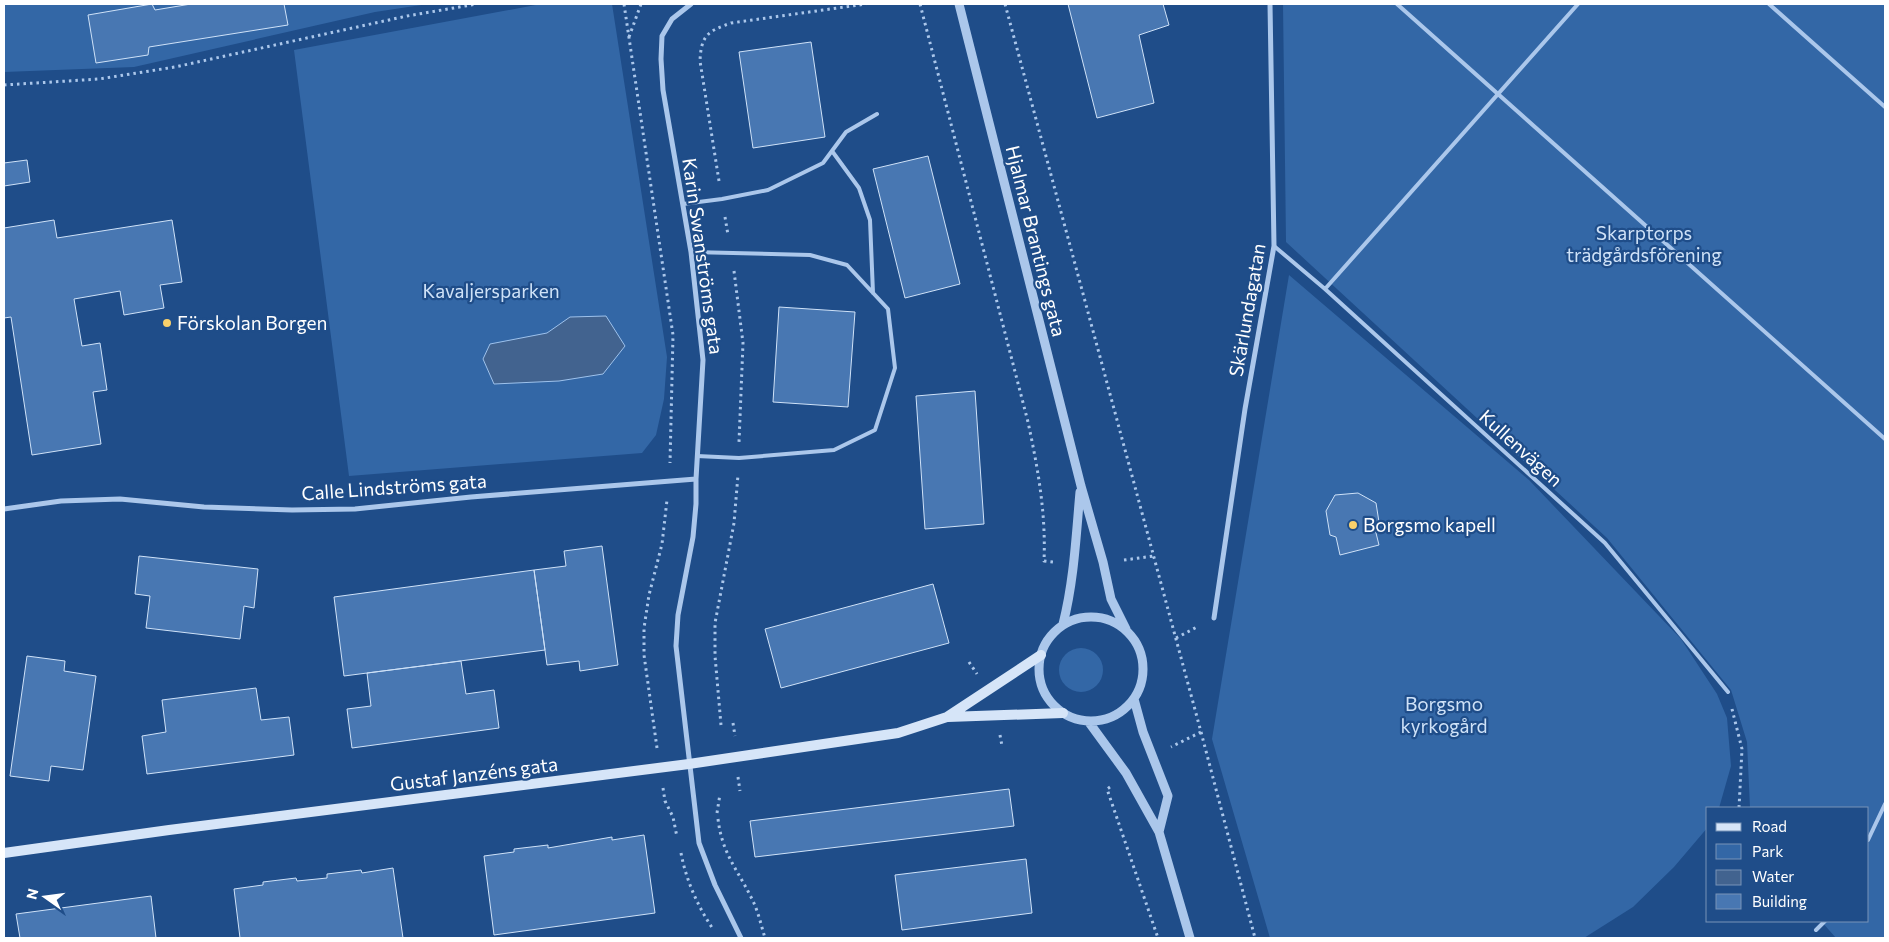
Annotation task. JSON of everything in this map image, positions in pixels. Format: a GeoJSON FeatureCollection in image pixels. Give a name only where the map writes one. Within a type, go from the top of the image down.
{"type":"FeatureCollection","features":[{"type":"Feature","properties":{"kind":"main road","name":"Gustaf Janzéns gata"},"geometry":{"type":"LineString","coordinates":[[4,853],[169,830],[689,764],[898,733],[946,717],[1041,655]]}},
{"type":"Feature","properties":{"kind":"main road","name":"Gustaf Janzéns gata"},"geometry":{"type":"LineString","coordinates":[[946,717],[1063,713]]}},
{"type":"Feature","properties":{"kind":"street","name":"Karin Swanströms gata"},"geometry":{"type":"LineString","coordinates":[[692,4],[672,19],[662,36],[661,59],[663,90],[691,252],[703,360],[693,538],[678,615],[676,646],[699,844],[715,885],[742,938]]}},
{"type":"Feature","properties":{"kind":"street","name":"Hjalmar Brantings gata"},"geometry":{"type":"LineString","coordinates":[[959,4],[1111,599],[1126,629],[1138,644],[1144,663],[1142,682],[1134,699],[1122,712],[1106,720],[1088,721],[1075,719],[1053,705],[1045,694],[1040,682],[1038,668],[1045,643],[1053,633],[1063,624],[1079,618],[1096,616],[1112,620],[1126,629]]}},
{"type":"Feature","properties":{"kind":"street","name":"Skärlundagatan"},"geometry":{"type":"LineString","coordinates":[[1214,618],[1245,409],[1274,246],[1270,4]]}},
{"type":"Feature","properties":{"kind":"street","name":"Calle Lindströms gata"},"geometry":{"type":"LineString","coordinates":[[4,508],[61,501],[120,499],[204,507],[292,510],[356,508],[696,479]]}},
{"type":"Feature","properties":{"kind":"street","name":"Hjalmar Brantings gata"},"geometry":{"type":"LineString","coordinates":[[1063,624],[1068,604],[1081,486]]}},
{"type":"Feature","properties":{"kind":"street"},"geometry":{"type":"LineString","coordinates":[[1134,699],[1143,732],[1168,796],[1160,832]]}},
{"type":"Feature","properties":{"kind":"street"},"geometry":{"type":"LineString","coordinates":[[1088,721],[1126,773],[1160,832],[1190,938]]}},
{"type":"Feature","properties":{"kind":"lane"},"geometry":{"type":"LineString","coordinates":[[1397,4],[1885,439]]}},
{"type":"Feature","properties":{"kind":"lane"},"geometry":{"type":"LineString","coordinates":[[1325,289],[1578,4]]}},
{"type":"Feature","properties":{"kind":"lane"},"geometry":{"type":"LineString","coordinates":[[1770,4],[1885,106]]}},
{"type":"Feature","properties":{"kind":"lane"},"geometry":{"type":"LineString","coordinates":[[683,204],[768,190],[823,163],[846,132],[877,114]]}},
{"type":"Feature","properties":{"kind":"lane"},"geometry":{"type":"LineString","coordinates":[[832,151],[859,188],[870,220],[873,293]]}},
{"type":"Feature","properties":{"kind":"lane","name":"Kullenvägen"},"geometry":{"type":"LineString","coordinates":[[1274,246],[1325,289],[1605,543],[1728,692]]}},
{"type":"Feature","properties":{"kind":"lane"},"geometry":{"type":"LineString","coordinates":[[691,252],[810,255],[847,265],[888,309],[895,368],[875,430],[834,450],[739,458],[697,456]]}},
{"type":"Feature","properties":{"kind":"lane"},"geometry":{"type":"LineString","coordinates":[[1869,838],[1885,804]]}},
{"type":"Feature","properties":{"kind":"lane"},"geometry":{"type":"LineString","coordinates":[[1816,930],[1824,922]]}},
{"type":"Feature","properties":{"kind":"path"},"geometry":{"type":"LineString","coordinates":[[4,85],[99,79],[175,67],[407,16],[477,4]]}},
{"type":"Feature","properties":{"kind":"path"},"geometry":{"type":"LineString","coordinates":[[629,38],[641,4]]}},
{"type":"Feature","properties":{"kind":"path"},"geometry":{"type":"LineString","coordinates":[[721,725],[715,656],[715,623],[734,523],[739,458],[743,343],[739,297],[700,61],[701,46],[704,39],[713,29],[731,23],[866,4]]}},
{"type":"Feature","properties":{"kind":"path"},"geometry":{"type":"LineString","coordinates":[[920,4],[1028,422],[1039,473],[1042,498],[1045,538],[1044,561]]}},
{"type":"Feature","properties":{"kind":"path"},"geometry":{"type":"LineString","coordinates":[[1005,4],[1255,938]]}},
{"type":"Feature","properties":{"kind":"path"},"geometry":{"type":"LineString","coordinates":[[1176,638],[1214,618]]}},
{"type":"Feature","properties":{"kind":"path"},"geometry":{"type":"LineString","coordinates":[[1728,692],[1742,749],[1738,807]]}},
{"type":"Feature","properties":{"kind":"path"},"geometry":{"type":"LineString","coordinates":[[1152,756],[1200,732]]}},
{"type":"Feature","properties":{"kind":"path"},"geometry":{"type":"LineString","coordinates":[[1126,773],[1107,789],[1158,938]]}},
{"type":"Feature","properties":{"kind":"path"},"geometry":{"type":"LineString","coordinates":[[720,794],[716,811],[725,852],[752,899],[765,938]]}},
{"type":"Feature","properties":{"kind":"green space"},"geometry":{"type":"Polygon","coordinates":[[[4,4],[428,4],[375,12],[134,67],[4,72],[4,4]]]}},
{"type":"Feature","properties":{"kind":"green space","name":"Kavaljersparken"},"geometry":{"type":"Polygon","coordinates":[[[541,4],[612,4],[667,357],[664,399],[656,435],[642,453],[349,476],[294,50],[541,4]]]}},
{"type":"Feature","properties":{"kind":"green space","name":"Skarptorps trädgårdsförening"},"geometry":{"type":"Polygon","coordinates":[[[1283,4],[1885,4],[1885,938],[1836,938],[1822,922],[1869,922],[1869,807],[1750,807],[1747,742],[1731,690],[1607,538],[1286,242],[1283,4]]]}},
{"type":"Feature","properties":{"kind":"green space","name":"Borgsmo kyrkogård"},"geometry":{"type":"Polygon","coordinates":[[[1289,275],[1529,480],[1681,639],[1717,694],[1727,718],[1731,766],[1719,807],[1706,807],[1706,829],[1674,867],[1633,907],[1584,938],[1270,938],[1212,739],[1289,275]]]}},
{"type":"Feature","properties":{"kind":"green space"},"geometry":{"type":"Polygon","coordinates":[[[1081,648],[1093,652],[1099,658],[1103,670],[1099,682],[1093,688],[1081,692],[1069,688],[1063,682],[1059,670],[1063,658],[1069,652],[1081,648]]]}},
{"type":"Feature","properties":{"kind":"water"},"geometry":{"type":"Polygon","coordinates":[[[606,316],[625,346],[603,374],[559,381],[494,384],[483,359],[490,344],[547,333],[570,317],[606,316]]]}},
{"type":"Feature","properties":{"kind":"building"},"geometry":{"type":"Polygon","coordinates":[[[152,4],[155,10],[191,4],[284,4],[288,25],[149,47],[148,55],[96,63],[88,15],[152,4]]]}},
{"type":"Feature","properties":{"kind":"building"},"geometry":{"type":"Polygon","coordinates":[[[1068,4],[1163,4],[1169,25],[1139,35],[1154,103],[1097,118],[1068,4]]]}},
{"type":"Feature","properties":{"kind":"building"},"geometry":{"type":"Polygon","coordinates":[[[811,42],[825,137],[753,148],[739,52],[811,42]]]}},
{"type":"Feature","properties":{"kind":"building"},"geometry":{"type":"Polygon","coordinates":[[[928,156],[960,284],[905,298],[873,169],[928,156]]]}},
{"type":"Feature","properties":{"kind":"building"},"geometry":{"type":"Polygon","coordinates":[[[27,160],[30,182],[4,186],[4,163],[27,160]]]}},
{"type":"Feature","properties":{"kind":"building"},"geometry":{"type":"Polygon","coordinates":[[[54,220],[57,238],[172,220],[182,282],[160,285],[164,308],[124,315],[120,291],[74,299],[82,346],[100,343],[107,390],[93,392],[101,444],[32,455],[11,317],[4,318],[4,228],[54,220]]]}},
{"type":"Feature","properties":{"kind":"building"},"geometry":{"type":"Polygon","coordinates":[[[779,307],[855,312],[848,407],[773,402],[779,307]]]}},
{"type":"Feature","properties":{"kind":"building"},"geometry":{"type":"Polygon","coordinates":[[[975,391],[984,524],[925,529],[916,396],[975,391]]]}},
{"type":"Feature","properties":{"kind":"building","name":"Borgsmo kapell"},"geometry":{"type":"Polygon","coordinates":[[[1358,493],[1376,503],[1379,522],[1375,529],[1379,545],[1340,555],[1336,537],[1330,535],[1326,511],[1335,495],[1358,493]]]}},
{"type":"Feature","properties":{"kind":"building"},"geometry":{"type":"Polygon","coordinates":[[[602,546],[618,665],[580,671],[579,661],[547,665],[534,570],[566,566],[564,551],[602,546]]]}},
{"type":"Feature","properties":{"kind":"building"},"geometry":{"type":"Polygon","coordinates":[[[139,556],[258,569],[254,608],[244,606],[240,639],[146,628],[150,596],[135,594],[139,556]]]}},
{"type":"Feature","properties":{"kind":"building"},"geometry":{"type":"Polygon","coordinates":[[[534,570],[545,650],[344,676],[334,597],[534,570]]]}},
{"type":"Feature","properties":{"kind":"building"},"geometry":{"type":"Polygon","coordinates":[[[933,584],[949,643],[781,688],[765,629],[933,584]]]}},
{"type":"Feature","properties":{"kind":"building"},"geometry":{"type":"Polygon","coordinates":[[[27,656],[65,661],[64,671],[96,676],[83,770],[51,766],[49,781],[10,776],[27,656]]]}},
{"type":"Feature","properties":{"kind":"building"},"geometry":{"type":"Polygon","coordinates":[[[461,661],[466,694],[494,690],[499,728],[352,748],[347,709],[371,706],[367,673],[461,661]]]}},
{"type":"Feature","properties":{"kind":"building"},"geometry":{"type":"Polygon","coordinates":[[[256,688],[261,720],[289,717],[294,755],[147,774],[142,736],[166,732],[162,700],[256,688]]]}},
{"type":"Feature","properties":{"kind":"building"},"geometry":{"type":"Polygon","coordinates":[[[1009,789],[1014,826],[755,857],[750,821],[1009,789]]]}},
{"type":"Feature","properties":{"kind":"building"},"geometry":{"type":"Polygon","coordinates":[[[644,835],[655,913],[494,935],[484,856],[514,852],[514,849],[548,845],[548,848],[612,837],[612,840],[644,835]]]}},
{"type":"Feature","properties":{"kind":"building"},"geometry":{"type":"Polygon","coordinates":[[[1026,859],[1032,913],[902,930],[895,875],[1026,859]]]}},
{"type":"Feature","properties":{"kind":"building"},"geometry":{"type":"Polygon","coordinates":[[[393,868],[403,938],[240,938],[234,889],[263,885],[263,882],[296,878],[297,881],[327,878],[327,874],[361,870],[362,873],[393,868]]]}},
{"type":"Feature","properties":{"kind":"building"},"geometry":{"type":"Polygon","coordinates":[[[151,896],[156,938],[20,938],[16,914],[151,896]]]}},
{"type":"Feature","properties":{"kind":"place","name":"Förskolan Borgen"},"geometry":{"type":"Point","coordinates":[167,323]}},
{"type":"Feature","properties":{"kind":"place","name":"Borgsmo kapell"},"geometry":{"type":"Point","coordinates":[1353,525]}}]}
